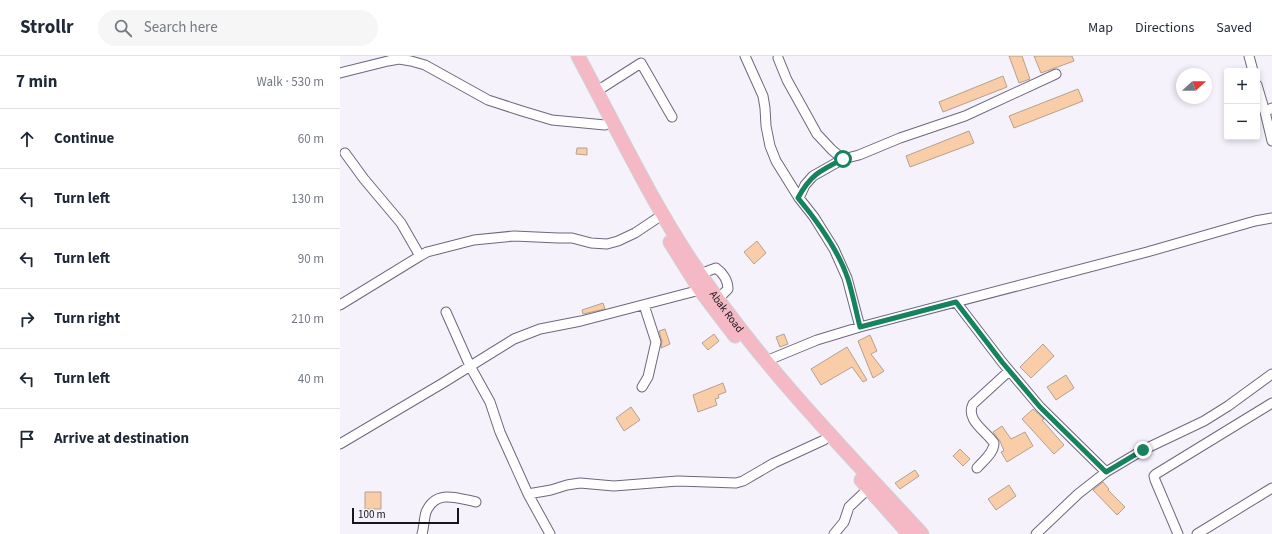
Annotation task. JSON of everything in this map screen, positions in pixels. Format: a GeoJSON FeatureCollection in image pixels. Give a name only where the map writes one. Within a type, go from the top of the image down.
{"type":"FeatureCollection","features":[{"type":"Feature","properties":{"kind":"highway","name":"Abak Road"},"geometry":{"type":"LineString","coordinates":[[569,56],[594,93],[669,227],[718,299],[793,394],[922,534]]}},
{"type":"Feature","properties":{"kind":"highway","name":"Abak Road"},"geometry":{"type":"LineString","coordinates":[[578,56],[594,93],[605,125],[656,219],[700,290],[773,383],[909,534]]}},
{"type":"Feature","properties":{"kind":"street"},"geometry":{"type":"LineString","coordinates":[[745,56],[763,96],[766,126],[770,146],[776,161],[798,198],[814,217],[834,250],[848,278],[860,327]]}},
{"type":"Feature","properties":{"kind":"street"},"geometry":{"type":"LineString","coordinates":[[1249,56],[1252,68]]}},
{"type":"Feature","properties":{"kind":"street"},"geometry":{"type":"LineString","coordinates":[[778,58],[787,80],[817,134],[843,159]]}},
{"type":"Feature","properties":{"kind":"street"},"geometry":{"type":"LineString","coordinates":[[340,73],[388,60],[399,59],[411,61],[425,65],[488,100],[508,107],[552,120],[605,125]]}},
{"type":"Feature","properties":{"kind":"street"},"geometry":{"type":"LineString","coordinates":[[594,93],[640,63],[672,117]]}},
{"type":"Feature","properties":{"kind":"street"},"geometry":{"type":"LineString","coordinates":[[798,198],[805,185],[813,176],[843,159],[859,155],[900,138],[965,116],[1056,74]]}},
{"type":"Feature","properties":{"kind":"street"},"geometry":{"type":"LineString","coordinates":[[1260,92],[1268,110],[1272,141]]}},
{"type":"Feature","properties":{"kind":"street"},"geometry":{"type":"LineString","coordinates":[[345,153],[364,179],[401,223],[420,256]]}},
{"type":"Feature","properties":{"kind":"street"},"geometry":{"type":"LineString","coordinates":[[766,361],[817,340],[860,327],[1147,252],[1255,221],[1272,218]]}},
{"type":"Feature","properties":{"kind":"street"},"geometry":{"type":"LineString","coordinates":[[340,305],[427,252],[474,240],[514,236],[572,238],[592,243],[607,244],[618,241],[635,233],[656,219]]}},
{"type":"Feature","properties":{"kind":"street"},"geometry":{"type":"LineString","coordinates":[[700,274],[716,268],[723,275],[728,284],[728,289],[718,299]]}},
{"type":"Feature","properties":{"kind":"street"},"geometry":{"type":"LineString","coordinates":[[340,444],[514,339],[540,329],[581,321],[700,290]]}},
{"type":"Feature","properties":{"kind":"street"},"geometry":{"type":"LineString","coordinates":[[956,302],[1009,371],[1040,407],[1106,472]]}},
{"type":"Feature","properties":{"kind":"street"},"geometry":{"type":"LineString","coordinates":[[642,387],[648,377],[656,342],[644,305]]}},
{"type":"Feature","properties":{"kind":"street"},"geometry":{"type":"LineString","coordinates":[[446,312],[470,366],[490,402],[500,432],[528,494],[550,534]]}},
{"type":"Feature","properties":{"kind":"street"},"geometry":{"type":"LineString","coordinates":[[977,468],[990,453],[994,447],[994,443],[973,419],[971,408],[973,404],[1009,371]]}},
{"type":"Feature","properties":{"kind":"street"},"geometry":{"type":"LineString","coordinates":[[1036,534],[1078,494],[1106,472],[1143,450],[1204,421],[1228,406],[1272,374]]}},
{"type":"Feature","properties":{"kind":"street"},"geometry":{"type":"LineString","coordinates":[[1178,534],[1154,476],[1272,403]]}},
{"type":"Feature","properties":{"kind":"street"},"geometry":{"type":"LineString","coordinates":[[528,494],[580,483],[614,486],[678,482],[736,483],[743,481],[774,463],[824,440]]}},
{"type":"Feature","properties":{"kind":"street"},"geometry":{"type":"LineString","coordinates":[[1197,534],[1272,488]]}},
{"type":"Feature","properties":{"kind":"street"},"geometry":{"type":"LineString","coordinates":[[834,534],[844,522],[849,507],[868,489]]}},
{"type":"Feature","properties":{"kind":"street"},"geometry":{"type":"LineString","coordinates":[[422,534],[426,512],[432,502],[441,497],[450,496],[476,502]]}},
{"type":"Feature","properties":{"kind":"building"},"geometry":{"type":"Polygon","coordinates":[[[1009,56],[1022,56],[1030,79],[1019,83],[1009,56]]]}},
{"type":"Feature","properties":{"kind":"building"},"geometry":{"type":"Polygon","coordinates":[[[1034,56],[1072,56],[1074,61],[1041,73],[1034,56]]]}},
{"type":"Feature","properties":{"kind":"building"},"geometry":{"type":"Polygon","coordinates":[[[1003,76],[1007,87],[943,112],[939,102],[1003,76]]]}},
{"type":"Feature","properties":{"kind":"building"},"geometry":{"type":"Polygon","coordinates":[[[1078,89],[1083,101],[1014,128],[1009,116],[1078,89]]]}},
{"type":"Feature","properties":{"kind":"building"},"geometry":{"type":"Polygon","coordinates":[[[969,131],[974,143],[910,167],[906,156],[969,131]]]}},
{"type":"Feature","properties":{"kind":"building"},"geometry":{"type":"Polygon","coordinates":[[[577,148],[587,148],[587,155],[576,154],[577,148]]]}},
{"type":"Feature","properties":{"kind":"building"},"geometry":{"type":"Polygon","coordinates":[[[757,241],[766,253],[754,264],[744,252],[757,241]]]}},
{"type":"Feature","properties":{"kind":"building"},"geometry":{"type":"Polygon","coordinates":[[[603,303],[605,309],[583,314],[582,310],[603,303]]]}},
{"type":"Feature","properties":{"kind":"building"},"geometry":{"type":"Polygon","coordinates":[[[665,329],[670,344],[661,348],[662,341],[659,331],[665,329]]]}},
{"type":"Feature","properties":{"kind":"building"},"geometry":{"type":"Polygon","coordinates":[[[714,334],[719,341],[708,350],[702,343],[714,334]]]}},
{"type":"Feature","properties":{"kind":"building"},"geometry":{"type":"Polygon","coordinates":[[[784,334],[788,344],[780,347],[776,337],[784,334]]]}},
{"type":"Feature","properties":{"kind":"building"},"geometry":{"type":"Polygon","coordinates":[[[870,335],[877,351],[871,354],[884,371],[873,378],[858,341],[870,335]]]}},
{"type":"Feature","properties":{"kind":"building"},"geometry":{"type":"Polygon","coordinates":[[[1043,344],[1054,356],[1031,378],[1020,367],[1043,344]]]}},
{"type":"Feature","properties":{"kind":"building"},"geometry":{"type":"Polygon","coordinates":[[[847,347],[867,380],[863,382],[852,367],[821,385],[811,369],[847,347]]]}},
{"type":"Feature","properties":{"kind":"building"},"geometry":{"type":"Polygon","coordinates":[[[1066,375],[1074,388],[1056,400],[1047,387],[1066,375]]]}},
{"type":"Feature","properties":{"kind":"building"},"geometry":{"type":"Polygon","coordinates":[[[723,383],[726,392],[718,395],[719,398],[715,399],[717,405],[698,412],[693,395],[723,383]]]}},
{"type":"Feature","properties":{"kind":"building"},"geometry":{"type":"Polygon","coordinates":[[[631,407],[640,420],[624,431],[616,418],[631,407]]]}},
{"type":"Feature","properties":{"kind":"building"},"geometry":{"type":"Polygon","coordinates":[[[1033,409],[1044,419],[1042,420],[1064,445],[1054,454],[1022,419],[1033,409]]]}},
{"type":"Feature","properties":{"kind":"building"},"geometry":{"type":"Polygon","coordinates":[[[1002,426],[1011,439],[1025,432],[1033,446],[1007,462],[1001,452],[1004,451],[1000,441],[993,432],[1002,426]]]}},
{"type":"Feature","properties":{"kind":"building"},"geometry":{"type":"Polygon","coordinates":[[[960,449],[970,459],[963,466],[953,456],[960,449]]]}},
{"type":"Feature","properties":{"kind":"building"},"geometry":{"type":"Polygon","coordinates":[[[915,470],[919,476],[900,489],[895,483],[915,470]]]}},
{"type":"Feature","properties":{"kind":"building"},"geometry":{"type":"Polygon","coordinates":[[[1103,482],[1109,489],[1108,490],[1125,507],[1117,515],[1093,490],[1103,482]]]}},
{"type":"Feature","properties":{"kind":"building"},"geometry":{"type":"Polygon","coordinates":[[[1009,485],[1016,496],[996,510],[988,499],[1009,485]]]}},
{"type":"Feature","properties":{"kind":"building"},"geometry":{"type":"Polygon","coordinates":[[[365,492],[381,492],[381,509],[365,509],[365,492]]]}},
{"type":"Feature","properties":{"kind":"route"},"geometry":{"type":"LineString","coordinates":[[843,159],[813,176],[805,185],[798,198],[814,217],[834,250],[848,278],[860,327],[956,302],[1002,362],[1040,407],[1106,472],[1143,450]]}}]}
